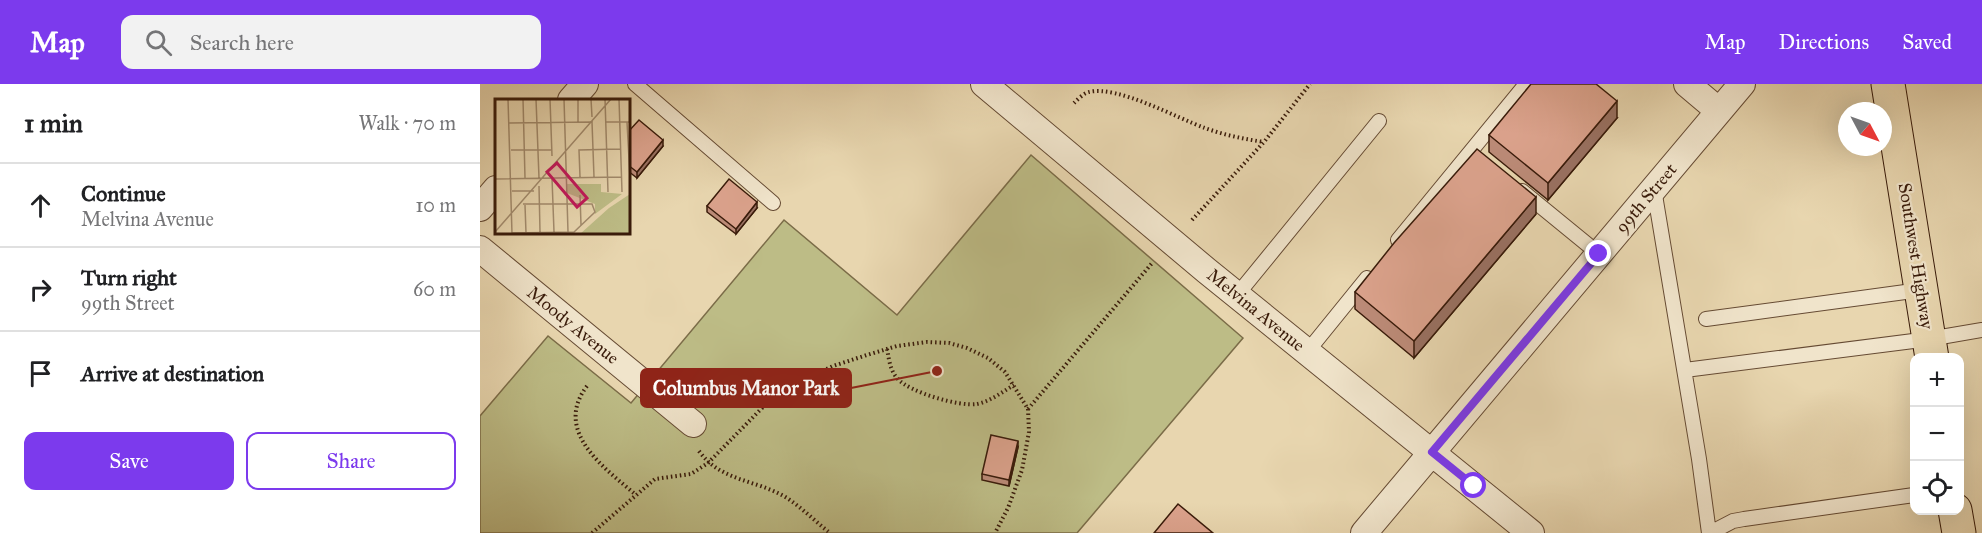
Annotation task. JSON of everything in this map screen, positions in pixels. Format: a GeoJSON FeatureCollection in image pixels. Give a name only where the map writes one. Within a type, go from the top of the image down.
{"type":"FeatureCollection","features":[{"type":"Feature","properties":{"kind":"main road","name":"Southwest Highway"},"geometry":{"type":"LineString","coordinates":[[1888,84],[1931,348]]}},
{"type":"Feature","properties":{"kind":"main road"},"geometry":{"type":"LineString","coordinates":[[1956,515],[1959,533]]}},
{"type":"Feature","properties":{"kind":"street"},"geometry":{"type":"LineString","coordinates":[[572,99],[585,84]]}},
{"type":"Feature","properties":{"kind":"street","name":"Melvina Avenue"},"geometry":{"type":"LineString","coordinates":[[984,84],[1237,295],[1531,533]]}},
{"type":"Feature","properties":{"kind":"street"},"geometry":{"type":"LineString","coordinates":[[1687,84],[1719,111]]}},
{"type":"Feature","properties":{"kind":"street","name":"99th Street"},"geometry":{"type":"LineString","coordinates":[[1364,533],[1742,84]]}},
{"type":"Feature","properties":{"kind":"street"},"geometry":{"type":"LineString","coordinates":[[480,208],[495,190]]}},
{"type":"Feature","properties":{"kind":"street","name":"Moody Avenue"},"geometry":{"type":"LineString","coordinates":[[480,249],[693,424]]}},
{"type":"Feature","properties":{"kind":"lane"},"geometry":{"type":"LineString","coordinates":[[635,84],[773,203]]}},
{"type":"Feature","properties":{"kind":"lane"},"geometry":{"type":"LineString","coordinates":[[1388,252],[1476,154],[1526,84]]}},
{"type":"Feature","properties":{"kind":"lane"},"geometry":{"type":"LineString","coordinates":[[1237,295],[1379,121]]}},
{"type":"Feature","properties":{"kind":"lane"},"geometry":{"type":"LineString","coordinates":[[1515,185],[1599,254]]}},
{"type":"Feature","properties":{"kind":"lane"},"geometry":{"type":"LineString","coordinates":[[1654,188],[1710,533],[1733,521],[1910,496]]}},
{"type":"Feature","properties":{"kind":"lane"},"geometry":{"type":"LineString","coordinates":[[1307,352],[1373,271]]}},
{"type":"Feature","properties":{"kind":"lane"},"geometry":{"type":"LineString","coordinates":[[1706,319],[1920,290]]}},
{"type":"Feature","properties":{"kind":"lane"},"geometry":{"type":"LineString","coordinates":[[1685,370],[1931,348],[1982,330]]}},
{"type":"Feature","properties":{"kind":"path"},"geometry":{"type":"LineString","coordinates":[[1192,220],[1264,142],[1310,84]]}},
{"type":"Feature","properties":{"kind":"path"},"geometry":{"type":"LineString","coordinates":[[1074,102],[1088,92],[1107,92],[1133,99],[1206,129],[1264,142]]}},
{"type":"Feature","properties":{"kind":"path"},"geometry":{"type":"LineString","coordinates":[[1028,409],[1160,255]]}},
{"type":"Feature","properties":{"kind":"path"},"geometry":{"type":"LineString","coordinates":[[592,533],[655,479],[691,474],[708,464],[764,406],[790,386],[833,366],[886,349],[927,342],[967,348],[988,358],[1005,372],[1028,409],[1029,432],[1023,470],[995,533]]}},
{"type":"Feature","properties":{"kind":"path"},"geometry":{"type":"LineString","coordinates":[[886,349],[890,367],[897,379],[907,386],[962,404],[988,401],[1014,385]]}},
{"type":"Feature","properties":{"kind":"path"},"geometry":{"type":"LineString","coordinates":[[587,386],[582,392],[576,411],[578,432],[586,449],[636,495]]}},
{"type":"Feature","properties":{"kind":"path"},"geometry":{"type":"LineString","coordinates":[[698,450],[708,464],[727,475],[762,486],[786,498],[830,533]]}},
{"type":"Feature","properties":{"kind":"shaded area"},"geometry":{"type":"Polygon","coordinates":[[[1031,155],[1243,338],[1077,533],[480,533],[480,416],[548,336],[631,403],[784,220],[897,315],[1031,155]]]}},
{"type":"Feature","properties":{"kind":"building"},"geometry":{"type":"Polygon","coordinates":[[[1531,84],[1596,84],[1617,101],[1548,183],[1489,135],[1531,84]]]}},
{"type":"Feature","properties":{"kind":"building"},"geometry":{"type":"Polygon","coordinates":[[[639,120],[663,140],[637,172],[630,167],[630,130],[639,120]]]}},
{"type":"Feature","properties":{"kind":"building"},"geometry":{"type":"Polygon","coordinates":[[[1477,149],[1536,197],[1414,341],[1355,292],[1394,243],[1477,149]]]}},
{"type":"Feature","properties":{"kind":"building"},"geometry":{"type":"Polygon","coordinates":[[[729,179],[757,202],[736,229],[707,206],[729,179]]]}},
{"type":"Feature","properties":{"kind":"building"},"geometry":{"type":"Polygon","coordinates":[[[991,435],[1018,441],[1009,480],[982,474],[991,435]]]}},
{"type":"Feature","properties":{"kind":"building"},"geometry":{"type":"Polygon","coordinates":[[[1178,504],[1213,533],[1154,533],[1178,504]]]}},
{"type":"Feature","properties":{"kind":"place","name":"Columbus Manor Park"},"geometry":{"type":"Point","coordinates":[937,371]}},
{"type":"Feature","properties":{"kind":"route"},"geometry":{"type":"LineString","coordinates":[[1474,486],[1432,452],[1599,254]]}}]}
